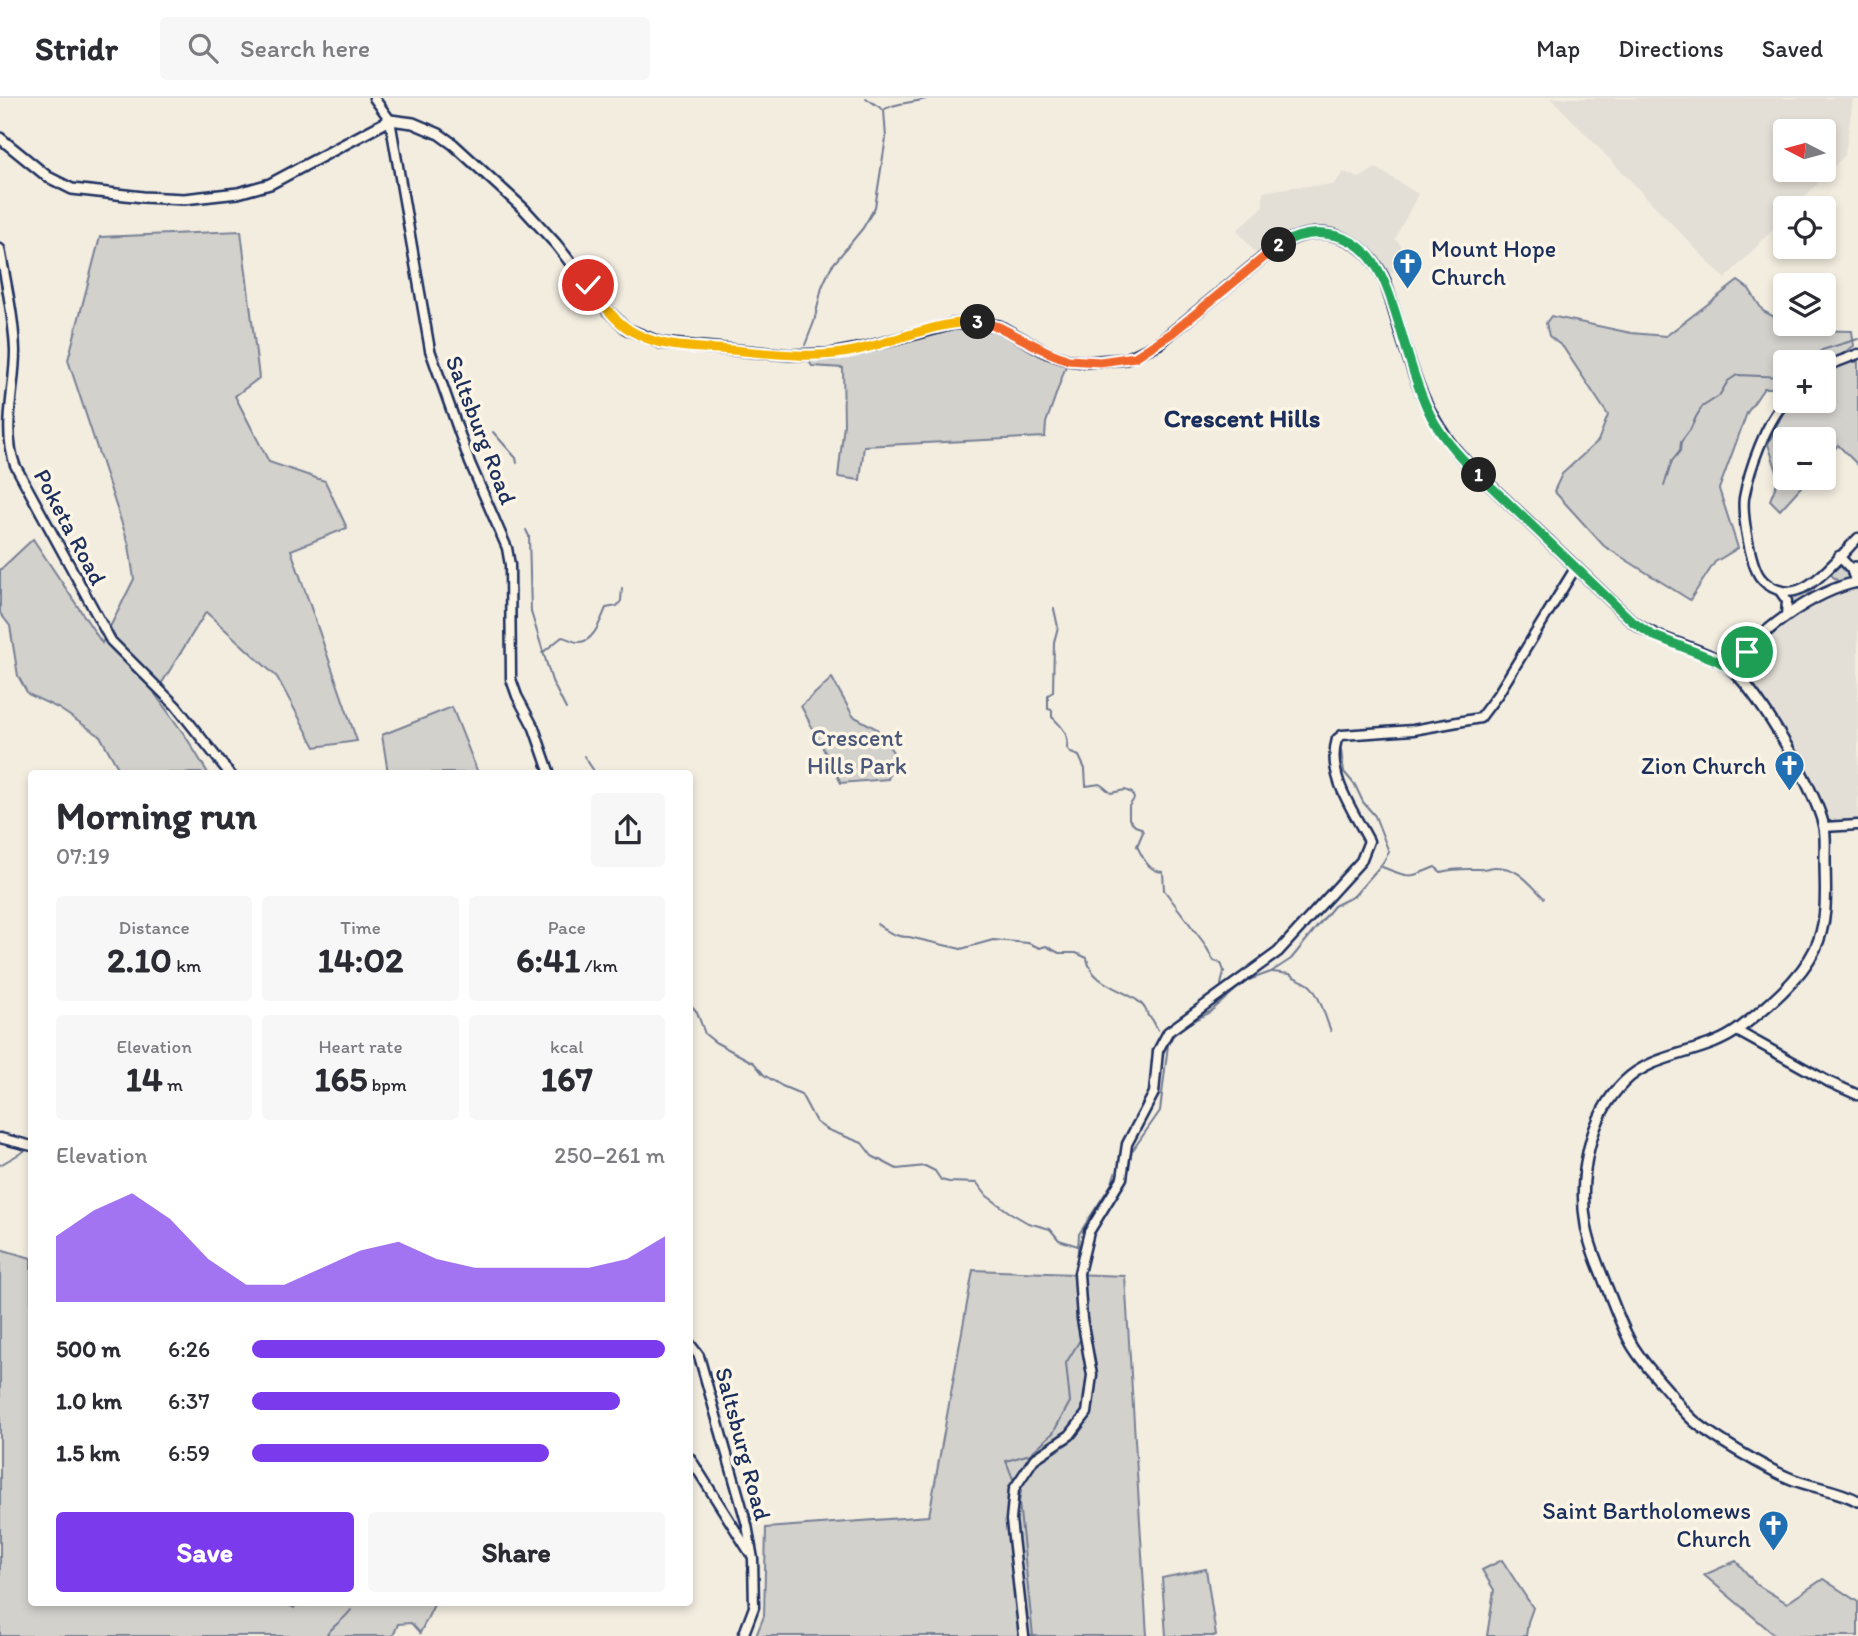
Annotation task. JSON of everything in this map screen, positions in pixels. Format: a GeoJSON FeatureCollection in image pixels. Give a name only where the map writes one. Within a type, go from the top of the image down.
{"type":"FeatureCollection","features":[{"type":"Feature","properties":{"kind":"main road"},"geometry":{"type":"LineString","coordinates":[[0,138],[48,177],[72,189],[184,199],[238,193],[270,184],[390,120],[413,123],[439,134],[453,144],[537,222],[620,323],[643,337],[671,345],[814,355],[846,352],[953,324],[979,323],[999,327],[1068,360],[1100,362],[1126,359],[1158,344],[1282,243],[1312,233],[1343,238],[1366,252],[1381,272],[1421,395],[1442,435],[1469,466],[1643,629],[1716,660],[1734,671],[1784,742],[1807,784],[1825,827],[1825,912],[1823,928],[1815,950],[1794,978],[1737,1031],[1644,1067],[1629,1077],[1614,1094],[1598,1125],[1587,1160],[1584,1204],[1589,1239],[1632,1344],[1690,1417],[1781,1475],[1844,1494],[1858,1501]]}},
{"type":"Feature","properties":{"kind":"main road"},"geometry":{"type":"LineString","coordinates":[[1734,671],[1798,613],[1857,581]]}},
{"type":"Feature","properties":{"kind":"main road"},"geometry":{"type":"LineString","coordinates":[[1734,671],[1738,661],[1786,616],[1828,592],[1857,581]]}},
{"type":"Feature","properties":{"kind":"street","name":"Saltsburg Road"},"geometry":{"type":"LineString","coordinates":[[374,98],[390,120],[430,351],[470,463],[507,548],[510,565],[511,679],[534,727],[549,770]]}},
{"type":"Feature","properties":{"kind":"street","name":"Poketa Road"},"geometry":{"type":"LineString","coordinates":[[0,249],[14,340],[10,434],[15,465],[111,640],[176,706],[227,770]]}},
{"type":"Feature","properties":{"kind":"street"},"geometry":{"type":"LineString","coordinates":[[1836,362],[1858,354]]}},
{"type":"Feature","properties":{"kind":"street"},"geometry":{"type":"LineString","coordinates":[[1777,413],[1769,423],[1747,486],[1744,506],[1755,565],[1760,577],[1780,591],[1787,601],[1786,616]]}},
{"type":"Feature","properties":{"kind":"street"},"geometry":{"type":"LineString","coordinates":[[1780,591],[1794,592],[1806,587],[1858,538]]}},
{"type":"Feature","properties":{"kind":"street"},"geometry":{"type":"LineString","coordinates":[[1841,555],[1856,568],[1857,581]]}},
{"type":"Feature","properties":{"kind":"street"},"geometry":{"type":"LineString","coordinates":[[1841,555],[1857,581]]}},
{"type":"Feature","properties":{"kind":"street"},"geometry":{"type":"LineString","coordinates":[[1024,1636],[1010,1520],[1014,1489],[1034,1460],[1070,1435],[1087,1413],[1092,1375],[1082,1319],[1079,1273],[1089,1232],[1122,1178],[1127,1144],[1154,1093],[1158,1051],[1168,1032],[1278,952],[1361,861],[1369,841],[1342,790],[1334,767],[1337,739],[1342,735],[1413,730],[1480,718],[1498,695],[1576,567]]}},
{"type":"Feature","properties":{"kind":"street"},"geometry":{"type":"LineString","coordinates":[[1825,827],[1858,825]]}},
{"type":"Feature","properties":{"kind":"street"},"geometry":{"type":"LineString","coordinates":[[1737,1031],[1819,1077],[1858,1095]]}},
{"type":"Feature","properties":{"kind":"street"},"geometry":{"type":"LineString","coordinates":[[0,1138],[28,1145]]}},
{"type":"Feature","properties":{"kind":"street","name":"Saltsburg Road"},"geometry":{"type":"LineString","coordinates":[[693,1348],[699,1356],[747,1525],[753,1559],[754,1608],[743,1636]]}},
{"type":"Feature","properties":{"kind":"street"},"geometry":{"type":"LineString","coordinates":[[693,1463],[753,1559]]}},
{"type":"Feature","properties":{"kind":"shaded area"},"geometry":{"type":"Polygon","coordinates":[[[1551,98],[1853,98],[1845,155],[1836,164],[1836,119],[1773,119],[1773,182],[1819,182],[1806,196],[1773,196],[1773,229],[1725,279],[1551,98]]]}},
{"type":"Feature","properties":{"kind":"shaded area"},"geometry":{"type":"Polygon","coordinates":[[[1376,168],[1418,194],[1395,239],[1411,256],[1388,276],[1369,248],[1340,231],[1315,228],[1282,235],[1258,256],[1237,230],[1263,207],[1263,192],[1333,185],[1344,172],[1359,178],[1376,168]]]}},
{"type":"Feature","properties":{"kind":"shaded area"},"geometry":{"type":"Polygon","coordinates":[[[1858,582],[1858,825],[1824,827],[1784,742],[1734,671],[1771,635],[1799,613],[1858,582]]]}},
{"type":"Feature","properties":{"kind":"green space"},"geometry":{"type":"Polygon","coordinates":[[[241,231],[259,378],[235,396],[269,462],[325,481],[347,528],[291,550],[357,741],[315,747],[277,677],[206,612],[155,694],[206,770],[119,770],[100,736],[58,708],[28,694],[18,676],[10,626],[0,613],[0,570],[33,539],[102,643],[134,579],[129,545],[68,360],[100,237],[241,231]]]}},
{"type":"Feature","properties":{"kind":"green space"},"geometry":{"type":"Polygon","coordinates":[[[1738,281],[1749,289],[1763,311],[1773,316],[1773,336],[1836,336],[1836,331],[1852,331],[1854,346],[1836,358],[1836,350],[1773,350],[1773,388],[1764,388],[1747,413],[1719,489],[1738,548],[1715,562],[1690,600],[1604,546],[1554,491],[1562,474],[1598,441],[1608,415],[1563,347],[1549,336],[1546,323],[1551,316],[1631,333],[1666,336],[1738,281]]]}},
{"type":"Feature","properties":{"kind":"green space"},"geometry":{"type":"Polygon","coordinates":[[[953,324],[999,326],[1068,360],[1046,423],[1045,437],[864,446],[860,480],[838,477],[844,424],[843,368],[812,366],[805,355],[953,324]]]}},
{"type":"Feature","properties":{"kind":"green space"},"geometry":{"type":"Polygon","coordinates":[[[1848,362],[1858,362],[1858,465],[1838,445],[1836,447],[1836,427],[1776,427],[1783,413],[1836,413],[1836,368],[1848,362]]]}},
{"type":"Feature","properties":{"kind":"green space"},"geometry":{"type":"Polygon","coordinates":[[[1773,434],[1773,459],[1768,444],[1773,434]]]}},
{"type":"Feature","properties":{"kind":"green space"},"geometry":{"type":"Polygon","coordinates":[[[1774,490],[1798,490],[1780,510],[1770,500],[1774,490]]]}},
{"type":"Feature","properties":{"kind":"green space"},"geometry":{"type":"Polygon","coordinates":[[[1835,566],[1845,567],[1849,575],[1847,580],[1841,584],[1829,573],[1802,600],[1803,603],[1790,609],[1787,596],[1808,590],[1835,566]]]}},
{"type":"Feature","properties":{"kind":"green space","name":"Crescent Hills Park"},"geometry":{"type":"Polygon","coordinates":[[[832,678],[853,716],[877,729],[895,755],[888,779],[841,783],[801,706],[832,678]]]}},
{"type":"Feature","properties":{"kind":"green space"},"geometry":{"type":"Polygon","coordinates":[[[452,707],[477,770],[388,770],[382,735],[452,707]]]}},
{"type":"Feature","properties":{"kind":"green space"},"geometry":{"type":"Polygon","coordinates":[[[0,1249],[28,1257],[28,1606],[434,1606],[420,1633],[411,1623],[398,1624],[393,1636],[0,1636],[0,1249]]]}},
{"type":"Feature","properties":{"kind":"green space"},"geometry":{"type":"Polygon","coordinates":[[[973,1270],[1125,1276],[1147,1636],[756,1636],[764,1616],[766,1528],[929,1516],[973,1270]]]}},
{"type":"Feature","properties":{"kind":"green space"},"geometry":{"type":"Polygon","coordinates":[[[1502,1560],[1533,1608],[1526,1636],[1487,1636],[1494,1590],[1482,1570],[1502,1560]]]}},
{"type":"Feature","properties":{"kind":"green space"},"geometry":{"type":"Polygon","coordinates":[[[1736,1561],[1756,1584],[1787,1603],[1823,1579],[1858,1602],[1858,1636],[1776,1636],[1704,1575],[1736,1561]]]}},
{"type":"Feature","properties":{"kind":"green space"},"geometry":{"type":"Polygon","coordinates":[[[1206,1569],[1216,1636],[1166,1636],[1162,1578],[1206,1569]]]}},
{"type":"Feature","properties":{"kind":"waterway"},"geometry":{"type":"LineString","coordinates":[[866,98],[882,109]]}},
{"type":"Feature","properties":{"kind":"waterway"},"geometry":{"type":"LineString","coordinates":[[885,109],[928,98]]}},
{"type":"Feature","properties":{"kind":"waterway"},"geometry":{"type":"LineString","coordinates":[[805,345],[814,322],[822,287],[831,267],[863,228],[875,207],[886,138],[884,110]]}},
{"type":"Feature","properties":{"kind":"waterway"},"geometry":{"type":"LineString","coordinates":[[1822,350],[1858,339]]}},
{"type":"Feature","properties":{"kind":"waterway"},"geometry":{"type":"LineString","coordinates":[[1664,486],[1672,461],[1680,451],[1681,442],[1702,407],[1719,396],[1728,381],[1737,375],[1773,376]]}},
{"type":"Feature","properties":{"kind":"waterway"},"geometry":{"type":"LineString","coordinates":[[493,432],[516,458],[517,463]]}},
{"type":"Feature","properties":{"kind":"waterway"},"geometry":{"type":"LineString","coordinates":[[526,530],[529,536],[531,612],[552,681],[566,709]]}},
{"type":"Feature","properties":{"kind":"waterway"},"geometry":{"type":"LineString","coordinates":[[542,653],[562,637],[578,642],[593,635],[606,608],[617,606],[621,601],[622,588]]}},
{"type":"Feature","properties":{"kind":"waterway"},"geometry":{"type":"LineString","coordinates":[[1054,609],[1058,627],[1054,642],[1053,692],[1048,695],[1048,709],[1052,710],[1052,717],[1066,734],[1067,748],[1079,756],[1085,769],[1086,786],[1100,784],[1111,793],[1125,790],[1132,793],[1134,799],[1129,806],[1129,819],[1143,832],[1137,846],[1150,866],[1163,872],[1164,890],[1204,943],[1214,961],[1221,963],[1224,971],[1221,985]]}},
{"type":"Feature","properties":{"kind":"waterway"},"geometry":{"type":"LineString","coordinates":[[1180,1028],[1210,1012],[1246,981],[1271,972],[1291,959],[1334,906],[1354,896],[1389,852],[1375,816],[1344,772],[1341,750]]}},
{"type":"Feature","properties":{"kind":"waterway"},"geometry":{"type":"LineString","coordinates":[[584,756],[593,770]]}},
{"type":"Feature","properties":{"kind":"waterway"},"geometry":{"type":"LineString","coordinates":[[1382,867],[1409,876],[1435,867],[1441,872],[1503,868],[1523,877],[1544,898]]}},
{"type":"Feature","properties":{"kind":"waterway"},"geometry":{"type":"LineString","coordinates":[[877,924],[896,935],[961,949],[993,940],[1028,943],[1040,948],[1046,946],[1059,953],[1076,953],[1087,958],[1098,978],[1137,1000],[1158,1030]]}},
{"type":"Feature","properties":{"kind":"waterway"},"geometry":{"type":"LineString","coordinates":[[1272,972],[1290,974],[1311,986],[1331,1031]]}},
{"type":"Feature","properties":{"kind":"waterway"},"geometry":{"type":"LineString","coordinates":[[693,1007],[705,1034],[754,1063],[764,1075],[801,1094],[816,1122],[826,1129],[862,1143],[872,1156],[897,1169],[925,1166],[935,1171],[941,1180],[977,1183],[987,1196],[1009,1212],[1028,1223],[1050,1229],[1059,1240],[1078,1246]]}},
{"type":"Feature","properties":{"kind":"waterway"},"geometry":{"type":"LineString","coordinates":[[1130,1154],[1160,1111],[1168,1045],[1175,1032]]}},
{"type":"Feature","properties":{"kind":"waterway"},"geometry":{"type":"LineString","coordinates":[[0,1165],[28,1149]]}},
{"type":"Feature","properties":{"kind":"waterway"},"geometry":{"type":"LineString","coordinates":[[1077,1263],[1079,1234],[1112,1183],[1115,1173]]}},
{"type":"Feature","properties":{"kind":"waterway"},"geometry":{"type":"LineString","coordinates":[[1013,1479],[1006,1461],[1030,1454],[1053,1433],[1070,1402],[1066,1363],[1080,1340],[1076,1283]]}},
{"type":"Feature","properties":{"kind":"waterway"},"geometry":{"type":"LineString","coordinates":[[1021,1491],[1019,1502],[1033,1636]]}},
{"type":"Feature","properties":{"kind":"waterway"},"geometry":{"type":"LineString","coordinates":[[326,1636],[351,1610]]}},
{"type":"Feature","properties":{"kind":"place","name":"Mount Hope Church"},"geometry":{"type":"Point","coordinates":[1408,290]}},
{"type":"Feature","properties":{"kind":"place","name":"Zion Church"},"geometry":{"type":"Point","coordinates":[1789,793]}},
{"type":"Feature","properties":{"kind":"place","name":"Saint Bartholomews Church"},"geometry":{"type":"Point","coordinates":[1774,1552]}},
{"type":"Feature","properties":{"kind":"district","name":"Crescent Hills"},"geometry":{"type":"Point","coordinates":[1242,418]}},
{"type":"Feature","properties":{"kind":"route"},"geometry":{"type":"LineString","coordinates":[[588,285],[608,311],[627,329],[671,345],[814,355],[846,352],[953,324],[971,322],[999,327],[1061,358],[1076,362],[1100,362],[1126,359],[1146,352],[1282,243],[1312,233],[1343,238],[1366,252],[1381,272],[1430,415],[1448,443],[1469,466],[1643,629],[1721,662],[1734,671],[1738,661],[1747,652]]}}]}
